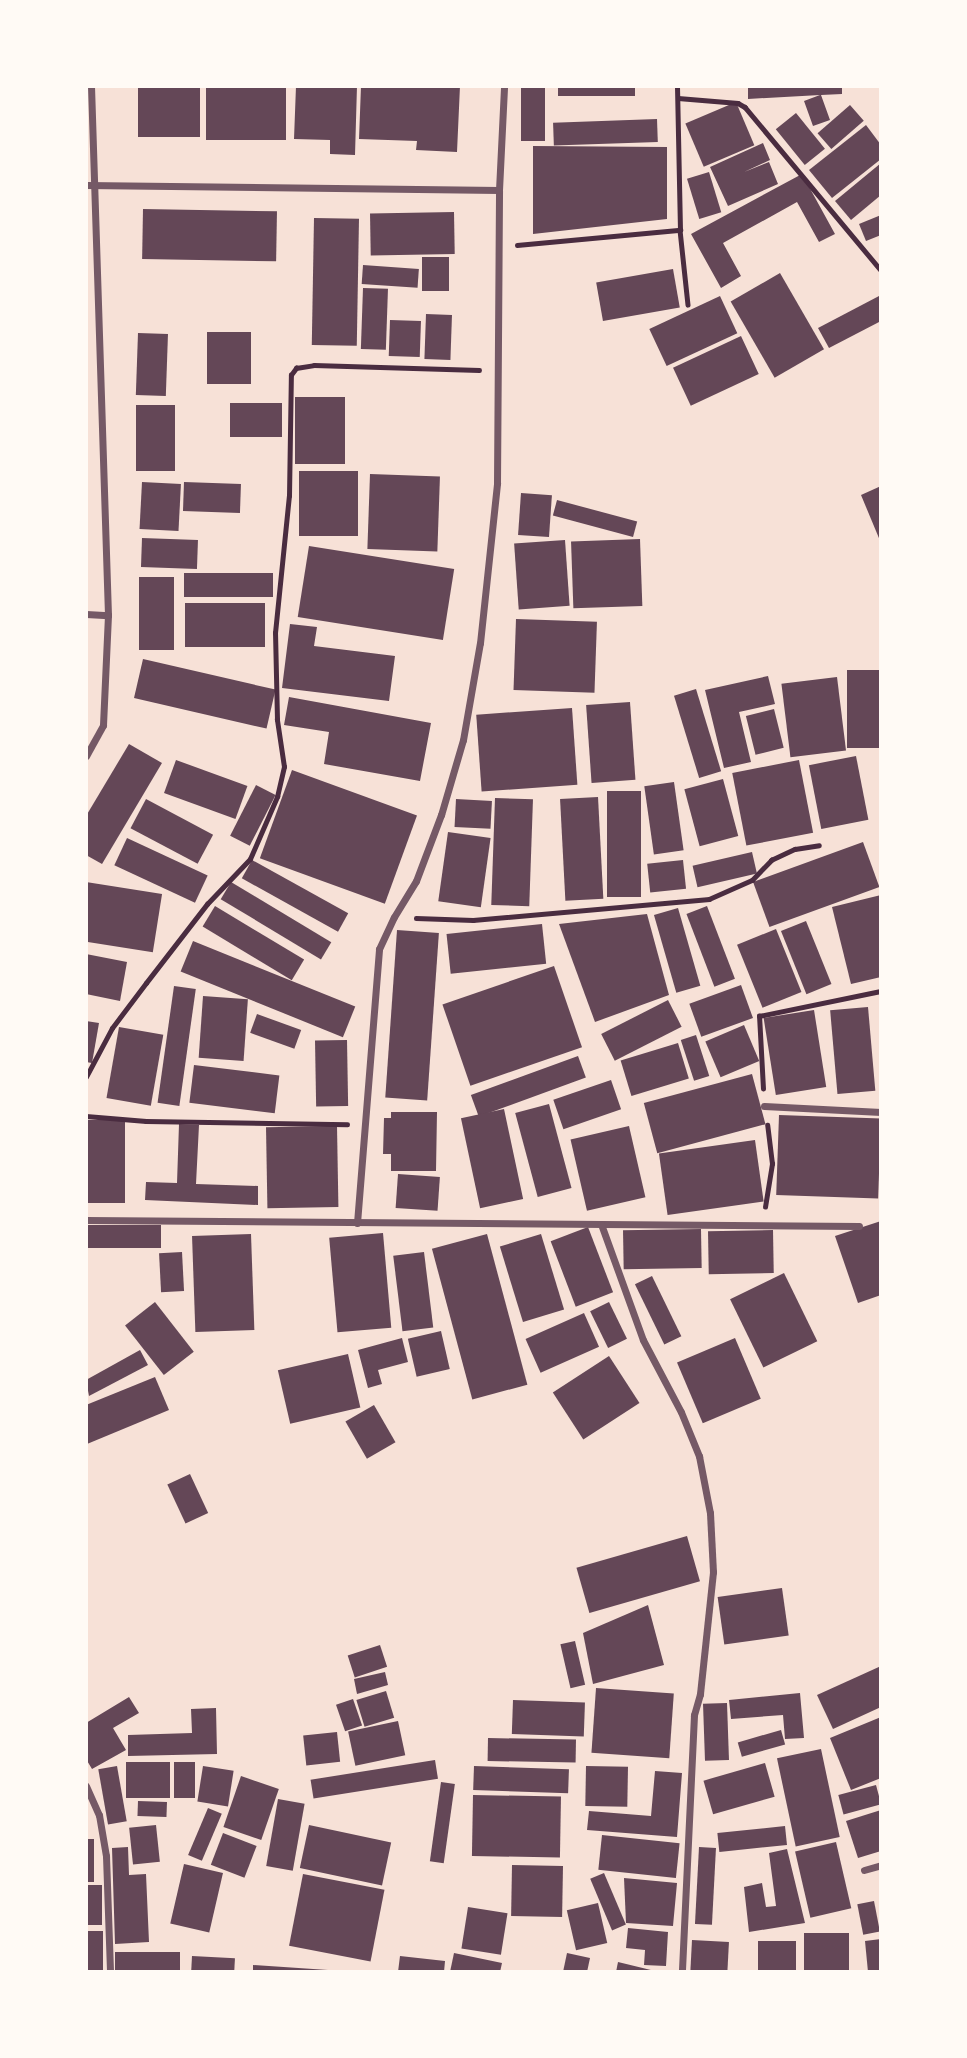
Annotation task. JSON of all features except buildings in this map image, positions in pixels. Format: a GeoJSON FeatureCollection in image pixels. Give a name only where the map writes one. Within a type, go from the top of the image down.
{"type":"FeatureCollection","features":[{"type":"Feature","properties":{"kind":"street"},"geometry":{"type":"LineString","coordinates":[[86,755],[105,717],[108,615],[90,185],[91,86]]}},
{"type":"Feature","properties":{"kind":"street"},"geometry":{"type":"LineString","coordinates":[[356,1223],[379,949],[394,917],[416,881],[463,740],[480,643],[495,496],[499,190],[504,86]]}},
{"type":"Feature","properties":{"kind":"street"},"geometry":{"type":"LineString","coordinates":[[90,185],[499,190]]}},
{"type":"Feature","properties":{"kind":"street"},"geometry":{"type":"LineString","coordinates":[[86,614],[108,615]]}},
{"type":"Feature","properties":{"kind":"street"},"geometry":{"type":"LineString","coordinates":[[764,1106],[881,1112]]}},
{"type":"Feature","properties":{"kind":"street"},"geometry":{"type":"LineString","coordinates":[[86,1220],[859,1226]]}},
{"type":"Feature","properties":{"kind":"street"},"geometry":{"type":"LineString","coordinates":[[601,1224],[643,1339],[681,1412],[699,1456],[710,1513],[713,1572],[694,1715],[682,1972]]}},
{"type":"Feature","properties":{"kind":"street"},"geometry":{"type":"LineString","coordinates":[[86,1786],[99,1815],[106,1856],[110,1972]]}},
{"type":"Feature","properties":{"kind":"street"},"geometry":{"type":"LineString","coordinates":[[864,1870],[881,1866]]}},
{"type":"Feature","properties":{"kind":"path"},"geometry":{"type":"LineString","coordinates":[[677,86],[680,230],[688,304]]}},
{"type":"Feature","properties":{"kind":"path"},"geometry":{"type":"LineString","coordinates":[[678,98],[738,103],[745,107],[881,270]]}},
{"type":"Feature","properties":{"kind":"path"},"geometry":{"type":"LineString","coordinates":[[499,247],[680,230]]}},
{"type":"Feature","properties":{"kind":"path"},"geometry":{"type":"LineString","coordinates":[[86,1077],[112,1028],[207,905],[250,859],[277,797],[284,766],[277,720],[275,633],[289,496],[291,375],[296,368],[314,365],[498,371]]}},
{"type":"Feature","properties":{"kind":"path"},"geometry":{"type":"LineString","coordinates":[[394,917],[473,920],[709,899],[752,880],[771,860],[795,849],[819,845]]}},
{"type":"Feature","properties":{"kind":"path"},"geometry":{"type":"LineString","coordinates":[[762,1225],[772,1164],[764,1106],[760,1016],[766,1012],[881,991]]}},
{"type":"Feature","properties":{"kind":"path"},"geometry":{"type":"LineString","coordinates":[[86,1116],[146,1121],[365,1125]]}}]}
